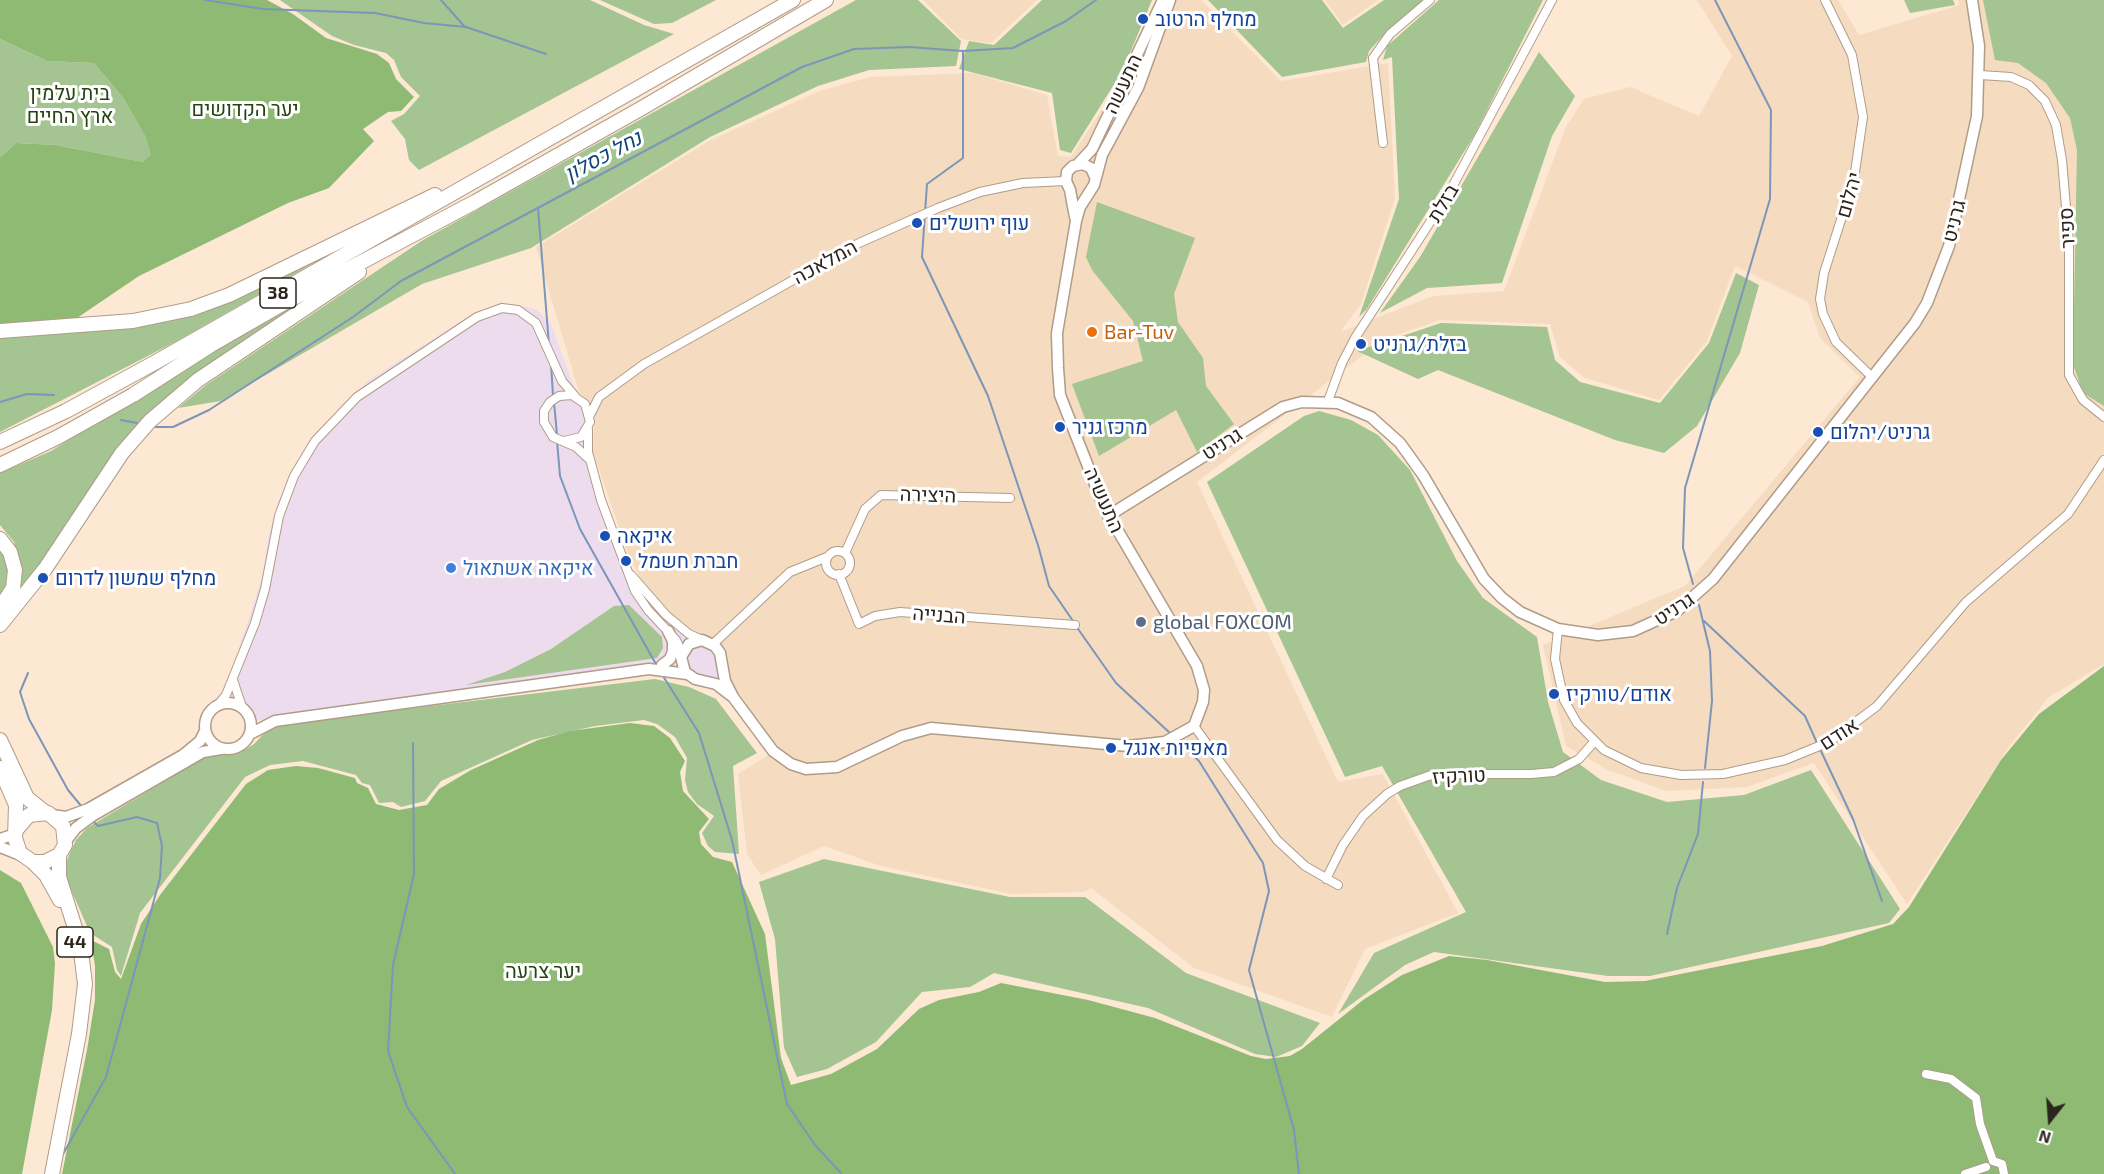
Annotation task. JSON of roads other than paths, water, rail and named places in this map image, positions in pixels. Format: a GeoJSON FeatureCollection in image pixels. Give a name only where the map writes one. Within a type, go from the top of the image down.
{"type":"FeatureCollection","features":[{"type":"Feature","properties":{"kind":"highway","name":"38"},"geometry":{"type":"LineString","coordinates":[[0,442],[66,411],[156,362],[794,0]]}},
{"type":"Feature","properties":{"kind":"highway","name":"38"},"geometry":{"type":"LineString","coordinates":[[0,465],[68,432],[284,303],[642,108],[826,0]]}},
{"type":"Feature","properties":{"kind":"highway"},"geometry":{"type":"LineString","coordinates":[[0,331],[133,321],[204,305],[552,137]]}},
{"type":"Feature","properties":{"kind":"highway"},"geometry":{"type":"LineString","coordinates":[[0,625],[45,569],[122,453],[158,414],[198,381],[420,230]]}},
{"type":"Feature","properties":{"kind":"highway"},"geometry":{"type":"LineString","coordinates":[[0,539],[10,552],[15,570],[13,588],[0,608]]}},
{"type":"Feature","properties":{"kind":"highway"},"geometry":{"type":"LineString","coordinates":[[0,740],[27,798],[63,826],[66,841],[59,855],[45,862],[28,859]]}},
{"type":"Feature","properties":{"kind":"highway","name":"44"},"geometry":{"type":"LineString","coordinates":[[0,768],[15,805],[17,846],[28,859],[41,867],[54,887],[75,943],[81,989],[79,1034]]}},
{"type":"Feature","properties":{"kind":"highway"},"geometry":{"type":"LineString","coordinates":[[16,832],[29,815],[50,814]]}},
{"type":"Feature","properties":{"kind":"highway","name":"44"},"geometry":{"type":"LineString","coordinates":[[52,1174],[84,1003],[83,963],[74,920],[59,877],[59,855]]}},
{"type":"Feature","properties":{"kind":"street","name":"התעשה"},"geometry":{"type":"LineString","coordinates":[[1078,164],[1092,149],[1163,0]]}},
{"type":"Feature","properties":{"kind":"street"},"geometry":{"type":"LineString","coordinates":[[1095,177],[1091,168],[1078,164],[1067,172],[1068,186],[1079,194],[1089,191],[1094,185],[1102,155],[1138,88],[1170,0]]}},
{"type":"Feature","properties":{"kind":"street"},"geometry":{"type":"LineString","coordinates":[[1383,143],[1373,58],[1390,34],[1430,0]]}},
{"type":"Feature","properties":{"kind":"street","name":"בזלת"},"geometry":{"type":"LineString","coordinates":[[1328,401],[1336,376],[1355,338],[1452,187],[1552,0]]}},
{"type":"Feature","properties":{"kind":"street","name":"יהלום"},"geometry":{"type":"LineString","coordinates":[[1825,0],[1852,55],[1863,117],[1854,179],[1824,273],[1820,299],[1823,314],[1836,342],[1872,377]]}},
{"type":"Feature","properties":{"kind":"street","name":"גרניט"},"geometry":{"type":"LineString","coordinates":[[1108,516],[1283,407],[1302,402],[1328,401],[1355,409],[1371,417],[1400,443],[1418,467],[1488,584],[1520,612],[1558,630],[1598,634],[1633,631],[1664,619],[1690,602],[1713,579],[1919,316],[1941,271],[1971,154],[1980,75],[1978,30],[1972,0]]}},
{"type":"Feature","properties":{"kind":"street","name":"ספיר"},"geometry":{"type":"LineString","coordinates":[[1980,75],[2011,77],[2029,86],[2045,101],[2056,125],[2062,160],[2069,242],[2069,375],[2083,400],[2104,417]]}},
{"type":"Feature","properties":{"kind":"street","name":"המלאכה"},"geometry":{"type":"LineString","coordinates":[[576,397],[589,398],[604,392],[662,353],[891,228],[980,192],[1023,183],[1068,186]]}},
{"type":"Feature","properties":{"kind":"street","name":"התעשיה"},"geometry":{"type":"LineString","coordinates":[[1068,186],[1076,221]]}},
{"type":"Feature","properties":{"kind":"street","name":"התעשיה"},"geometry":{"type":"LineString","coordinates":[[1089,191],[1076,221],[1057,333],[1060,395],[1108,516],[1197,666],[1204,690],[1203,702],[1194,726]]}},
{"type":"Feature","properties":{"kind":"street"},"geometry":{"type":"LineString","coordinates":[[66,841],[86,814],[186,753],[200,741],[205,730],[207,716],[226,695],[262,601],[273,539],[286,495],[304,458],[341,411],[374,384],[477,316],[494,309],[518,310],[536,323],[565,387],[585,404],[590,415],[588,429],[590,462],[611,530],[639,599],[679,643],[682,666],[687,674]]}},
{"type":"Feature","properties":{"kind":"street"},"geometry":{"type":"LineString","coordinates":[[558,372],[557,388],[543,415],[544,426],[553,437],[578,448],[590,462]]}},
{"type":"Feature","properties":{"kind":"street","name":"המלאכה"},"geometry":{"type":"LineString","coordinates":[[590,415],[594,403],[604,392]]}},
{"type":"Feature","properties":{"kind":"street"},"geometry":{"type":"LineString","coordinates":[[550,402],[562,395],[576,397]]}},
{"type":"Feature","properties":{"kind":"street"},"geometry":{"type":"LineString","coordinates":[[564,441],[578,439],[588,429]]}},
{"type":"Feature","properties":{"kind":"street","name":"אודם"},"geometry":{"type":"LineString","coordinates":[[1558,630],[1556,659],[1560,687],[1570,712],[1594,742],[1622,760],[1641,768],[1661,772],[1702,775],[1764,766],[1805,754],[1829,742],[1877,706],[1904,678],[1960,609],[2057,525],[2082,496],[2104,460]]}},
{"type":"Feature","properties":{"kind":"street","name":"היצירה"},"geometry":{"type":"LineString","coordinates":[[845,553],[865,509],[881,495],[1010,498]]}},
{"type":"Feature","properties":{"kind":"street"},"geometry":{"type":"LineString","coordinates":[[50,814],[66,817],[86,814],[199,753],[211,749],[239,747],[250,734],[275,721],[662,666],[682,654],[691,643],[707,642],[790,572],[827,557],[835,551],[845,553],[850,564],[845,572],[839,574],[828,569],[827,557]]}},
{"type":"Feature","properties":{"kind":"street"},"geometry":{"type":"LineString","coordinates":[[627,570],[666,615],[689,634],[707,642],[720,653],[725,681],[733,697],[773,751],[791,764],[820,770],[837,766],[902,736],[931,728],[1128,746],[1165,742],[1194,726],[1277,840],[1297,860],[1338,885]]}},
{"type":"Feature","properties":{"kind":"street","name":"הבנייה"},"geometry":{"type":"LineString","coordinates":[[839,574],[859,624],[874,616],[900,612],[1075,625]]}},
{"type":"Feature","properties":{"kind":"street"},"geometry":{"type":"LineString","coordinates":[[662,666],[670,659],[673,651],[673,641],[668,631]]}},
{"type":"Feature","properties":{"kind":"street"},"geometry":{"type":"LineString","coordinates":[[702,680],[716,674],[721,663]]}},
{"type":"Feature","properties":{"kind":"street"},"geometry":{"type":"LineString","coordinates":[[649,669],[687,674],[716,684],[733,697]]}},
{"type":"Feature","properties":{"kind":"street"},"geometry":{"type":"LineString","coordinates":[[234,675],[235,690],[251,722],[250,734]]}},
{"type":"Feature","properties":{"kind":"street"},"geometry":{"type":"LineString","coordinates":[[217,706],[228,703],[275,721]]}},
{"type":"Feature","properties":{"kind":"street"},"geometry":{"type":"LineString","coordinates":[[205,730],[212,743],[221,749]]}},
{"type":"Feature","properties":{"kind":"street","name":"טורקיז"},"geometry":{"type":"LineString","coordinates":[[1326,879],[1343,845],[1363,816],[1387,794],[1400,786],[1440,774],[1554,772],[1574,763],[1594,742]]}},
{"type":"Feature","properties":{"kind":"street"},"geometry":{"type":"LineString","coordinates":[[0,839],[16,832]]}},
{"type":"Feature","properties":{"kind":"street"},"geometry":{"type":"LineString","coordinates":[[0,847],[28,859]]}},
{"type":"Feature","properties":{"kind":"street"},"geometry":{"type":"LineString","coordinates":[[1926,1074],[1951,1079],[1976,1098],[1989,1167]]}},
{"type":"Feature","properties":{"kind":"street"},"geometry":{"type":"LineString","coordinates":[[1965,1174],[2002,1164],[2004,1174]]}},
{"type":"Feature","properties":{"kind":"waterway"},"geometry":{"type":"LineString","coordinates":[[205,0],[263,9],[375,13],[424,23],[466,27],[546,54]]}},
{"type":"Feature","properties":{"kind":"waterway"},"geometry":{"type":"LineString","coordinates":[[441,0],[465,27]]}},
{"type":"Feature","properties":{"kind":"waterway","name":"נחל כסלון"},"geometry":{"type":"LineString","coordinates":[[154,427],[173,427],[209,410],[353,317],[401,281],[802,67],[854,49],[909,47],[963,51],[1013,48],[1066,21],[1096,0]]}},
{"type":"Feature","properties":{"kind":"waterway"},"geometry":{"type":"LineString","coordinates":[[1693,584],[1683,548],[1685,488],[1770,199],[1771,110],[1715,0]]}},
{"type":"Feature","properties":{"kind":"waterway"},"geometry":{"type":"LineString","coordinates":[[963,51],[963,158],[927,184],[922,257],[988,396],[1038,545],[1049,586],[1073,621]]}},
{"type":"Feature","properties":{"kind":"waterway"},"geometry":{"type":"LineString","coordinates":[[538,208],[549,345]]}},
{"type":"Feature","properties":{"kind":"waterway"},"geometry":{"type":"LineString","coordinates":[[551,363],[553,396]]}},
{"type":"Feature","properties":{"kind":"waterway","name":"נחל כסלון"},"geometry":{"type":"LineString","coordinates":[[0,402],[27,394],[54,395]]}},
{"type":"Feature","properties":{"kind":"waterway"},"geometry":{"type":"LineString","coordinates":[[554,402],[557,435]]}},
{"type":"Feature","properties":{"kind":"waterway","name":"נחל כסלון"},"geometry":{"type":"LineString","coordinates":[[121,420],[137,423]]}},
{"type":"Feature","properties":{"kind":"waterway"},"geometry":{"type":"LineString","coordinates":[[557,441],[560,476],[580,529],[657,666]]}},
{"type":"Feature","properties":{"kind":"waterway"},"geometry":{"type":"LineString","coordinates":[[1699,605],[1710,651],[1712,701],[1705,768]]}},
{"type":"Feature","properties":{"kind":"waterway"},"geometry":{"type":"LineString","coordinates":[[1704,621],[1805,716],[1817,743]]}},
{"type":"Feature","properties":{"kind":"waterway"},"geometry":{"type":"LineString","coordinates":[[1076,626],[1116,683],[1171,734]]}},
{"type":"Feature","properties":{"kind":"waterway"},"geometry":{"type":"LineString","coordinates":[[28,673],[20,692],[29,719],[68,790],[82,807]]}},
{"type":"Feature","properties":{"kind":"waterway"},"geometry":{"type":"LineString","coordinates":[[663,676],[699,733],[732,840],[787,1104],[815,1145],[841,1173]]}},
{"type":"Feature","properties":{"kind":"waterway"},"geometry":{"type":"LineString","coordinates":[[1177,741],[1199,761],[1263,863],[1269,891],[1249,970],[1294,1130],[1299,1174]]}},
{"type":"Feature","properties":{"kind":"waterway"},"geometry":{"type":"LineString","coordinates":[[413,743],[414,874],[393,965],[388,1051],[407,1107],[455,1174]]}},
{"type":"Feature","properties":{"kind":"waterway"},"geometry":{"type":"LineString","coordinates":[[1820,749],[1853,819],[1882,901]]}},
{"type":"Feature","properties":{"kind":"waterway"},"geometry":{"type":"LineString","coordinates":[[1667,934],[1677,888],[1698,834],[1703,782]]}},
{"type":"Feature","properties":{"kind":"waterway"},"geometry":{"type":"LineString","coordinates":[[62,1156],[106,1077],[160,878],[162,846],[157,823],[137,817],[98,826],[93,821]]}},
{"type":"Feature","properties":{"kind":"place","name":"מחלף הרטוב"},"geometry":{"type":"Point","coordinates":[1143,19]}},
{"type":"Feature","properties":{"kind":"place","name":"עוף ירושלים"},"geometry":{"type":"Point","coordinates":[917,223]}},
{"type":"Feature","properties":{"kind":"place","name":"Bar-Tuv"},"geometry":{"type":"Point","coordinates":[1092,332]}},
{"type":"Feature","properties":{"kind":"place","name":"בזלת/גרניט"},"geometry":{"type":"Point","coordinates":[1361,344]}},
{"type":"Feature","properties":{"kind":"place","name":"מרכז גניר"},"geometry":{"type":"Point","coordinates":[1060,427]}},
{"type":"Feature","properties":{"kind":"place","name":"גרניט/יהלום"},"geometry":{"type":"Point","coordinates":[1818,432]}},
{"type":"Feature","properties":{"kind":"place","name":"איקאה"},"geometry":{"type":"Point","coordinates":[605,536]}},
{"type":"Feature","properties":{"kind":"place","name":"חברת חשמל"},"geometry":{"type":"Point","coordinates":[626,561]}},
{"type":"Feature","properties":{"kind":"place","name":"איקאה אשתאול"},"geometry":{"type":"Point","coordinates":[451,568]}},
{"type":"Feature","properties":{"kind":"place","name":"מחלף שמשון לדרום"},"geometry":{"type":"Point","coordinates":[43,578]}},
{"type":"Feature","properties":{"kind":"place","name":"global FOXCOM"},"geometry":{"type":"Point","coordinates":[1141,622]}},
{"type":"Feature","properties":{"kind":"place","name":"אודם/טורקיז"},"geometry":{"type":"Point","coordinates":[1554,694]}},
{"type":"Feature","properties":{"kind":"place","name":"מאפיות אנגל"},"geometry":{"type":"Point","coordinates":[1111,748]}},
{"type":"Feature","properties":{"kind":"park label","name":"בית עלמין ארץ החיים"},"geometry":{"type":"Point","coordinates":[70,104]}},
{"type":"Feature","properties":{"kind":"park label","name":"יער הקדושים"},"geometry":{"type":"Point","coordinates":[245,109]}},
{"type":"Feature","properties":{"kind":"park label","name":"יער צרעה"},"geometry":{"type":"Point","coordinates":[543,971]}}]}
